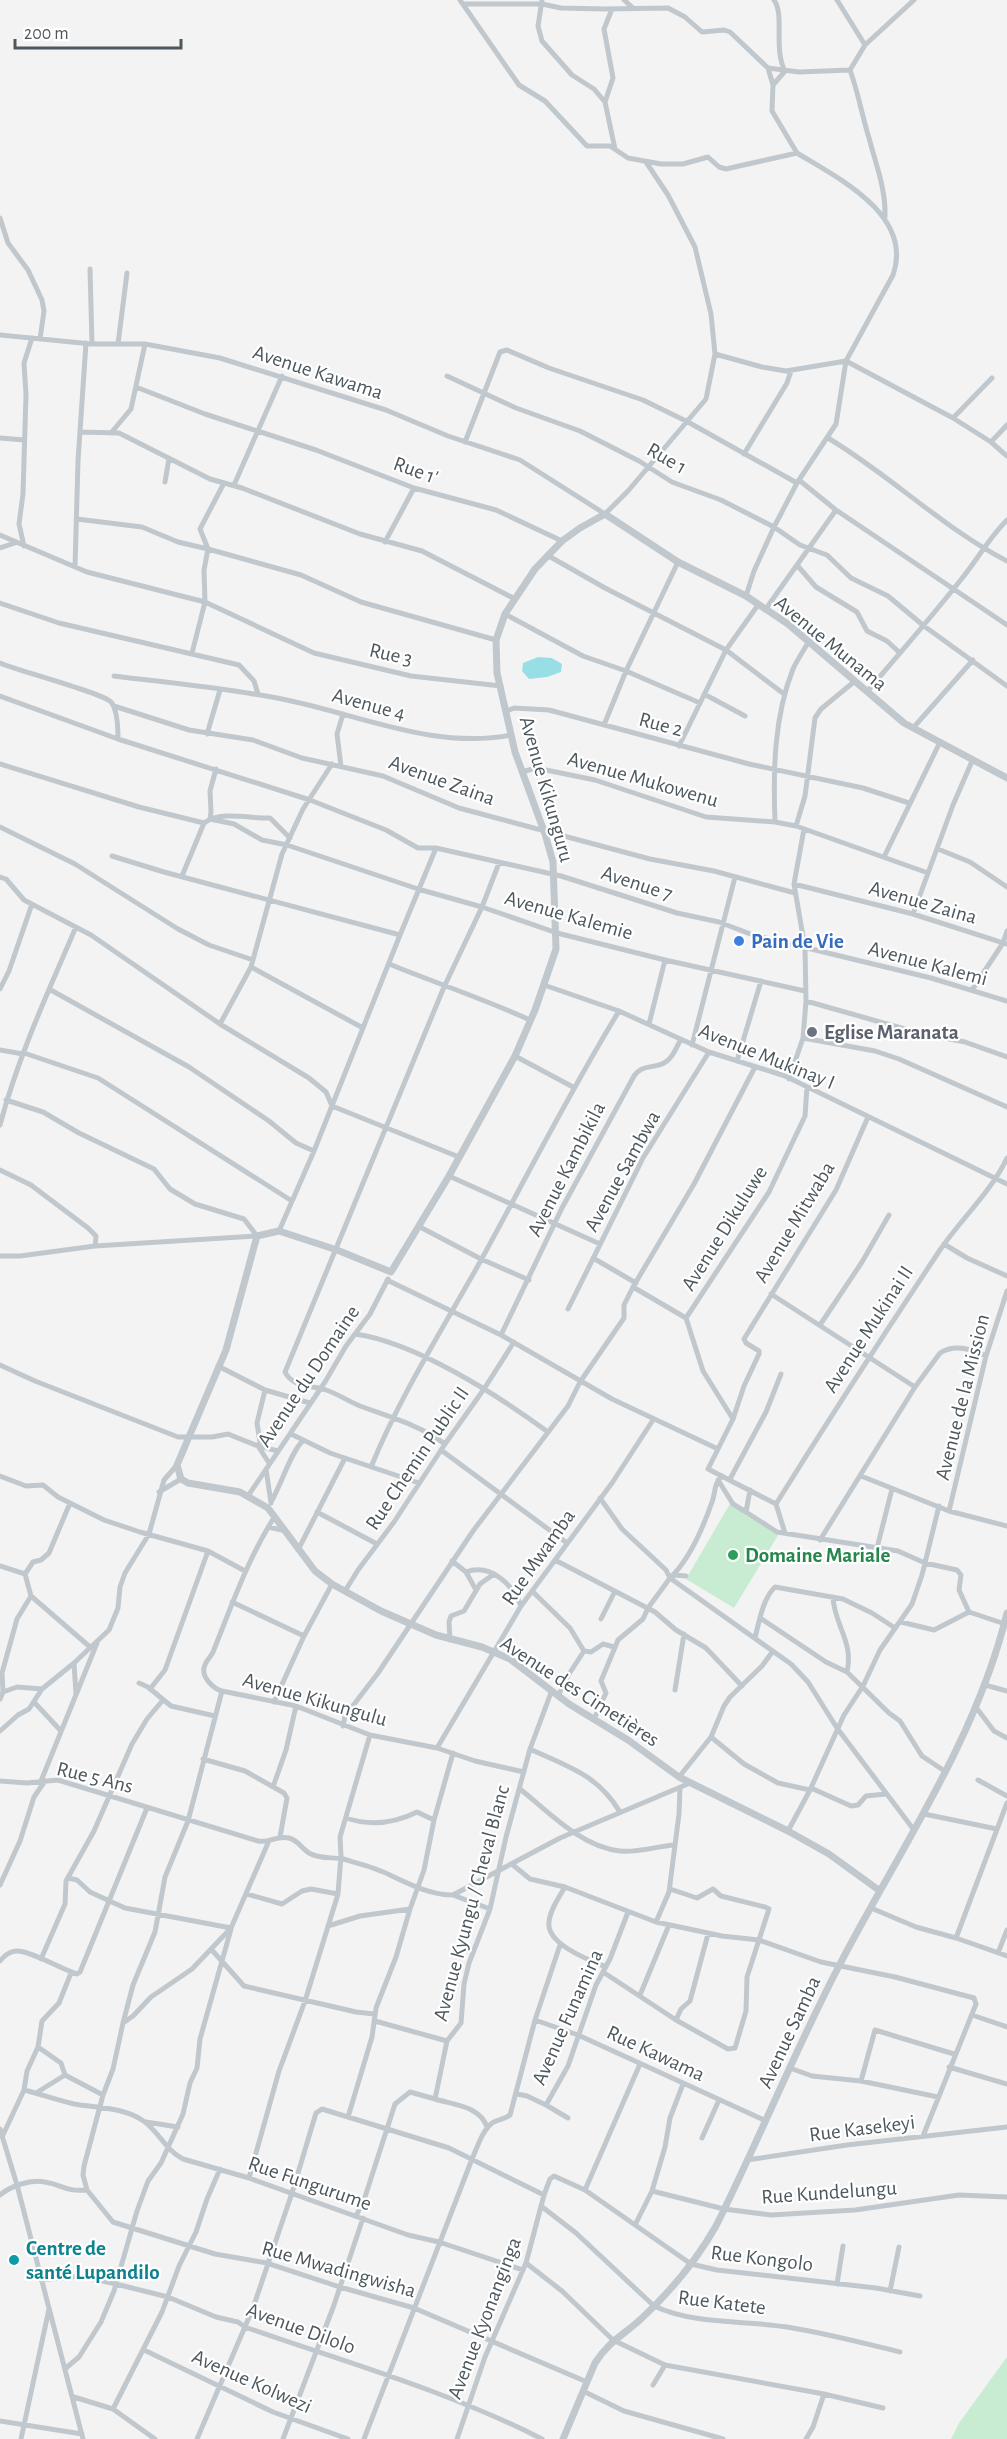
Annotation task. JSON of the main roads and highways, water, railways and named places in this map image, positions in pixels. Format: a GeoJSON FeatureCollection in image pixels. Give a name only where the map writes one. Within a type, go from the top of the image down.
{"type":"FeatureCollection","features":[{"type":"Feature","properties":{"kind":"water"},"geometry":{"type":"Polygon","coordinates":[[[538,657],[552,658],[562,664],[561,672],[547,677],[529,679],[522,671],[523,663],[538,657]]]}},
{"type":"Feature","properties":{"kind":"place","name":"Pain de Vie"},"geometry":{"type":"Point","coordinates":[739,941]}},
{"type":"Feature","properties":{"kind":"place","name":"Eglise Maranata"},"geometry":{"type":"Point","coordinates":[812,1032]}},
{"type":"Feature","properties":{"kind":"place","name":"Domaine Mariale"},"geometry":{"type":"Point","coordinates":[733,1555]}},
{"type":"Feature","properties":{"kind":"place","name":"Centre de santé Lupandilo"},"geometry":{"type":"Point","coordinates":[14,2260]}}]}
